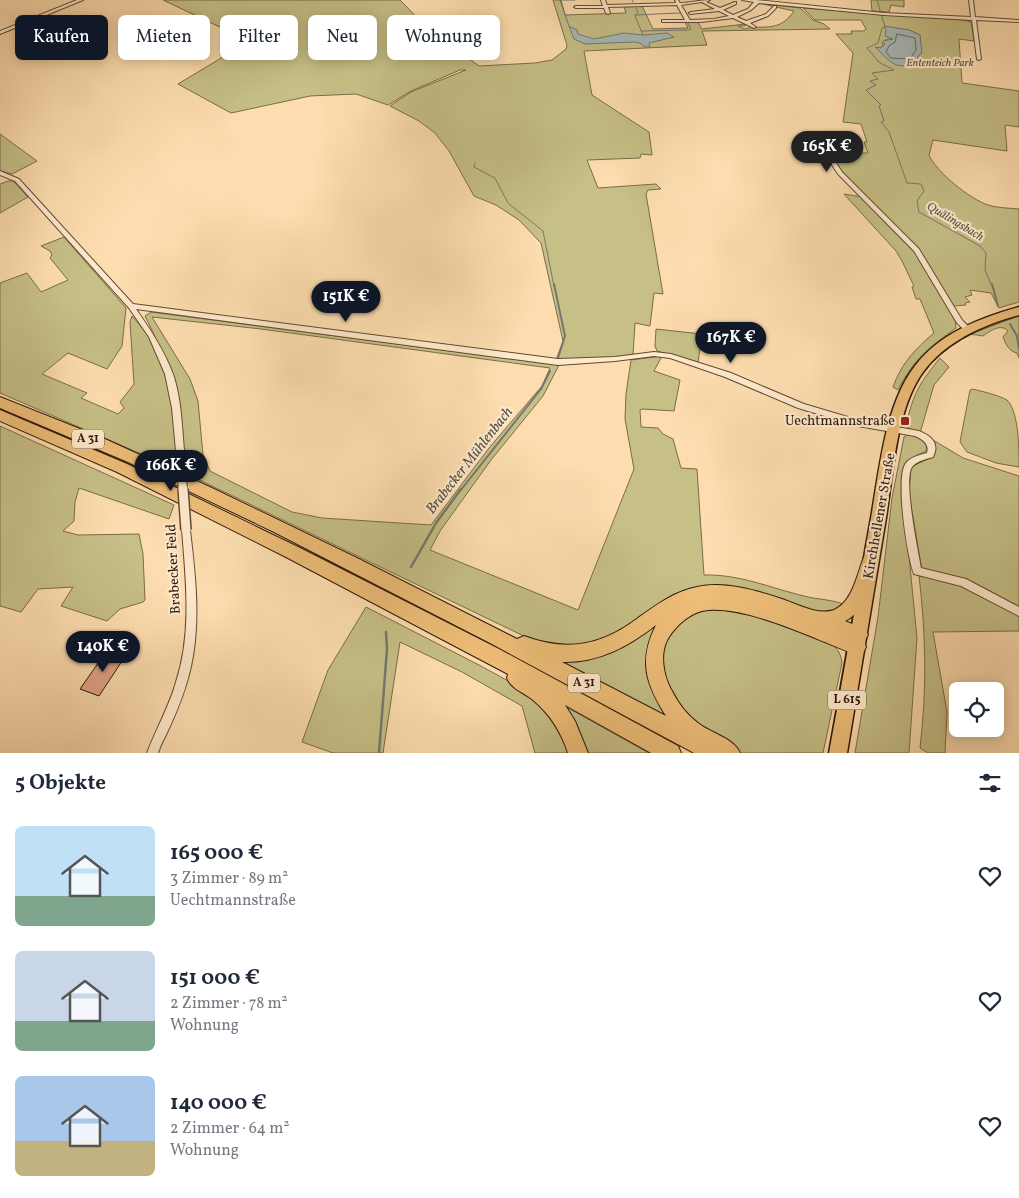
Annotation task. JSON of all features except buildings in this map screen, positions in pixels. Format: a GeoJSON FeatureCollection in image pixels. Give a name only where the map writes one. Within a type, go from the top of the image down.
{"type":"FeatureCollection","features":[{"type":"Feature","properties":{"kind":"highway","name":"A 31"},"geometry":{"type":"LineString","coordinates":[[0,402],[132,457],[290,533],[453,614],[714,753]]}},
{"type":"Feature","properties":{"kind":"highway","name":"A 31"},"geometry":{"type":"LineString","coordinates":[[0,415],[122,468],[292,552],[494,656],[671,753]]}},
{"type":"Feature","properties":{"kind":"highway"},"geometry":{"type":"LineString","coordinates":[[814,618],[838,617],[848,611],[858,597],[871,560]]}},
{"type":"Feature","properties":{"kind":"highway"},"geometry":{"type":"LineString","coordinates":[[453,614],[474,617],[526,645],[554,653],[582,653],[605,647],[626,637],[677,600],[698,594],[721,593],[748,597],[814,618],[858,641]]}},
{"type":"Feature","properties":{"kind":"highway"},"geometry":{"type":"LineString","coordinates":[[730,753],[683,723],[664,697],[657,680],[654,666],[655,644],[660,632],[684,610],[704,603],[725,603],[747,607],[858,641]]}},
{"type":"Feature","properties":{"kind":"highway"},"geometry":{"type":"LineString","coordinates":[[494,656],[499,669],[548,698],[563,716],[572,734],[578,753]]}},
{"type":"Feature","properties":{"kind":"main road","name":"Kirchhellener Straße"},"geometry":{"type":"LineString","coordinates":[[838,753],[871,560],[896,430],[907,390],[919,369],[940,347],[967,329],[988,320],[1019,311]]}},
{"type":"Feature","properties":{"kind":"street"},"geometry":{"type":"LineString","coordinates":[[0,33],[81,0]]}},
{"type":"Feature","properties":{"kind":"street"},"geometry":{"type":"LineString","coordinates":[[603,0],[608,13]]}},
{"type":"Feature","properties":{"kind":"street"},"geometry":{"type":"LineString","coordinates":[[746,0],[878,13],[1019,21]]}},
{"type":"Feature","properties":{"kind":"street"},"geometry":{"type":"LineString","coordinates":[[971,0],[979,59]]}},
{"type":"Feature","properties":{"kind":"street"},"geometry":{"type":"LineString","coordinates":[[576,7],[706,1],[719,10],[754,27]]}},
{"type":"Feature","properties":{"kind":"street"},"geometry":{"type":"LineString","coordinates":[[678,2],[688,21]]}},
{"type":"Feature","properties":{"kind":"street"},"geometry":{"type":"LineString","coordinates":[[665,21],[715,20],[749,10],[757,2]]}},
{"type":"Feature","properties":{"kind":"street"},"geometry":{"type":"LineString","coordinates":[[691,13],[719,10],[734,3]]}},
{"type":"Feature","properties":{"kind":"street"},"geometry":{"type":"LineString","coordinates":[[746,23],[767,15],[775,8]]}},
{"type":"Feature","properties":{"kind":"street"},"geometry":{"type":"LineString","coordinates":[[814,133],[840,172],[917,250],[958,321],[967,329]]}},
{"type":"Feature","properties":{"kind":"street","name":"Brabecker Feld"},"geometry":{"type":"LineString","coordinates":[[0,173],[18,180],[131,306],[152,337],[169,374],[176,408],[180,451],[190,571],[191,618],[188,657],[164,729],[152,753]]}},
{"type":"Feature","properties":{"kind":"street"},"geometry":{"type":"LineString","coordinates":[[131,306],[558,362],[615,359],[654,354],[671,356],[728,375],[801,406],[858,423],[916,433],[925,437],[930,443],[932,450],[930,455],[915,460],[907,468],[906,489],[917,571],[963,582],[1019,612]]}},
{"type":"Feature","properties":{"kind":"green space"},"geometry":{"type":"Polygon","coordinates":[[[163,0],[400,0],[414,15],[387,15],[387,60],[471,60],[479,66],[535,63],[552,60],[566,49],[567,45],[553,0],[561,0],[565,15],[626,13],[624,7],[642,6],[653,29],[688,28],[685,22],[697,21],[702,29],[745,24],[745,26],[738,26],[744,29],[770,27],[782,23],[794,11],[758,3],[800,8],[813,20],[824,24],[830,29],[702,31],[707,45],[584,51],[592,95],[649,132],[652,155],[641,154],[640,158],[587,160],[598,188],[656,184],[661,189],[648,190],[646,194],[663,294],[654,293],[650,326],[635,323],[633,355],[612,358],[556,360],[563,341],[541,243],[519,220],[496,205],[474,196],[449,151],[435,133],[419,121],[390,106],[411,92],[466,70],[460,70],[411,91],[388,105],[356,94],[310,96],[231,113],[178,84],[220,59],[298,60],[298,15],[220,15],[220,27],[210,22],[210,15],[194,15],[163,0]]]}},
{"type":"Feature","properties":{"kind":"green space"},"geometry":{"type":"Polygon","coordinates":[[[871,0],[904,0],[904,7],[891,5],[889,12],[872,11],[871,0]]]}},
{"type":"Feature","properties":{"kind":"green space","name":"Ententeich Park"},"geometry":{"type":"Polygon","coordinates":[[[803,8],[971,22],[974,41],[959,39],[962,83],[1019,91],[1019,127],[1005,125],[1007,151],[933,140],[929,155],[946,177],[972,197],[992,206],[1019,209],[1019,302],[999,308],[991,293],[970,290],[972,295],[965,297],[970,302],[965,303],[966,305],[953,306],[919,250],[846,177],[830,156],[841,153],[868,153],[864,142],[867,142],[861,124],[843,122],[853,53],[836,34],[852,34],[851,31],[864,31],[866,29],[861,20],[815,20],[803,8]],[[887,28],[888,37],[893,39],[885,40],[881,48],[878,47],[879,50],[916,60],[921,50],[920,35],[909,30],[887,28]]]}},
{"type":"Feature","properties":{"kind":"green space"},"geometry":{"type":"Polygon","coordinates":[[[0,134],[37,161],[12,174],[0,171],[0,134]]]}},
{"type":"Feature","properties":{"kind":"green space"},"geometry":{"type":"Polygon","coordinates":[[[13,181],[28,197],[0,213],[0,184],[13,181]]]}},
{"type":"Feature","properties":{"kind":"green space"},"geometry":{"type":"Polygon","coordinates":[[[844,194],[862,197],[915,250],[955,319],[956,328],[922,355],[898,390],[893,387],[904,364],[934,333],[920,299],[916,299],[912,287],[914,286],[896,251],[844,194]]]}},
{"type":"Feature","properties":{"kind":"green space"},"geometry":{"type":"Polygon","coordinates":[[[64,237],[126,308],[122,346],[107,369],[68,353],[42,374],[87,393],[81,398],[118,414],[124,408],[120,402],[134,384],[130,322],[132,316],[149,337],[157,351],[168,384],[174,418],[176,469],[0,393],[0,283],[27,273],[41,292],[68,280],[50,258],[52,255],[50,251],[41,246],[64,237]]]}},
{"type":"Feature","properties":{"kind":"green space"},"geometry":{"type":"Polygon","coordinates":[[[151,312],[559,365],[543,396],[491,460],[440,531],[430,550],[578,610],[634,469],[625,419],[626,394],[631,360],[662,356],[654,371],[680,380],[674,411],[642,409],[640,410],[641,427],[658,428],[663,434],[673,439],[681,468],[697,469],[704,575],[742,579],[846,605],[825,614],[752,592],[610,638],[567,648],[530,639],[185,473],[163,353],[145,316],[151,312]],[[152,317],[190,379],[198,401],[203,455],[210,471],[292,512],[322,518],[431,525],[489,448],[542,386],[550,368],[261,329],[152,317]]]}},
{"type":"Feature","properties":{"kind":"green space"},"geometry":{"type":"Polygon","coordinates":[[[1019,316],[1019,358],[1017,353],[1005,343],[1003,337],[1008,331],[1005,329],[995,329],[983,336],[970,334],[1019,316]]]}},
{"type":"Feature","properties":{"kind":"green space"},"geometry":{"type":"Polygon","coordinates":[[[656,329],[702,334],[698,363],[657,351],[655,346],[656,329]]]}},
{"type":"Feature","properties":{"kind":"green space"},"geometry":{"type":"Polygon","coordinates":[[[940,358],[949,367],[934,385],[920,433],[908,428],[906,425],[918,389],[940,358]]]}},
{"type":"Feature","properties":{"kind":"green space"},"geometry":{"type":"Polygon","coordinates":[[[973,389],[1003,398],[1011,406],[1018,431],[1019,467],[996,463],[967,452],[960,442],[970,390],[973,389]]]}},
{"type":"Feature","properties":{"kind":"green space"},"geometry":{"type":"Polygon","coordinates":[[[0,426],[174,505],[169,519],[79,488],[75,502],[74,521],[63,531],[78,535],[139,534],[143,554],[145,600],[143,602],[120,609],[107,621],[61,606],[73,587],[38,589],[21,612],[0,606],[0,426]]]}},
{"type":"Feature","properties":{"kind":"green space"},"geometry":{"type":"Polygon","coordinates":[[[908,434],[923,439],[927,445],[926,451],[913,457],[906,463],[902,476],[917,638],[909,753],[855,753],[878,617],[892,498],[904,437],[908,434]]]}},
{"type":"Feature","properties":{"kind":"green space"},"geometry":{"type":"Polygon","coordinates":[[[933,440],[963,458],[1019,476],[1019,631],[933,632],[947,712],[945,753],[928,753],[920,748],[925,662],[919,576],[923,577],[909,493],[911,467],[934,456],[936,449],[933,440]]]}},
{"type":"Feature","properties":{"kind":"green space"},"geometry":{"type":"Polygon","coordinates":[[[366,607],[479,665],[543,702],[572,753],[535,753],[522,706],[462,672],[400,642],[383,753],[333,753],[302,742],[328,670],[366,607]]]}},
{"type":"Feature","properties":{"kind":"green space"},"geometry":{"type":"Polygon","coordinates":[[[671,609],[656,628],[667,718],[560,661],[671,609]]]}},
{"type":"Feature","properties":{"kind":"green space"},"geometry":{"type":"Polygon","coordinates":[[[696,609],[743,609],[826,640],[837,649],[842,663],[823,753],[735,753],[707,737],[664,692],[659,649],[664,636],[696,609]]]}},
{"type":"Feature","properties":{"kind":"green space"},"geometry":{"type":"Polygon","coordinates":[[[568,708],[649,753],[584,753],[565,709],[568,708]]]}},
{"type":"Feature","properties":{"kind":"water"},"geometry":{"type":"Polygon","coordinates":[[[569,26],[577,30],[578,34],[594,39],[624,33],[643,35],[667,33],[674,37],[649,43],[650,47],[634,42],[585,44],[574,39],[569,26]]]}},
{"type":"Feature","properties":{"kind":"water"},"geometry":{"type":"Polygon","coordinates":[[[884,26],[909,30],[920,35],[922,53],[916,62],[909,65],[897,65],[892,63],[875,47],[881,48],[885,44],[882,43],[883,41],[893,39],[885,36],[886,29],[884,26]]]}},
{"type":"Feature","properties":{"kind":"waterway"},"geometry":{"type":"LineString","coordinates":[[569,26],[560,0],[575,0]]}},
{"type":"Feature","properties":{"kind":"waterway","name":"Quälingsbach"},"geometry":{"type":"LineString","coordinates":[[877,0],[885,27],[882,28],[878,43],[867,48],[880,63],[894,70],[872,73],[878,79],[870,81],[876,85],[866,90],[881,105],[879,106],[884,121],[881,122],[889,132],[907,183],[921,184],[924,191],[917,201],[919,212],[980,246],[986,253],[985,270],[992,286]]}},
{"type":"Feature","properties":{"kind":"waterway"},"geometry":{"type":"LineString","coordinates":[[636,8],[638,12],[636,15]]}},
{"type":"Feature","properties":{"kind":"waterway"},"geometry":{"type":"LineString","coordinates":[[636,15],[680,13]]}},
{"type":"Feature","properties":{"kind":"waterway"},"geometry":{"type":"LineString","coordinates":[[636,15],[643,35]]}},
{"type":"Feature","properties":{"kind":"waterway"},"geometry":{"type":"LineString","coordinates":[[642,31],[689,30],[691,29],[688,23]]}},
{"type":"Feature","properties":{"kind":"waterway","name":"Brabecker Mühlenbach"},"geometry":{"type":"LineString","coordinates":[[475,163],[474,167],[495,178],[508,203],[543,231],[554,286]]}},
{"type":"Feature","properties":{"kind":"waterway","name":"Brabecker Mühlenbach"},"geometry":{"type":"LineString","coordinates":[[554,284],[565,336],[558,358]]}},
{"type":"Feature","properties":{"kind":"waterway","name":"Quälingsbach"},"geometry":{"type":"LineString","coordinates":[[992,284],[998,306]]}},
{"type":"Feature","properties":{"kind":"waterway","name":"Quälingsbach"},"geometry":{"type":"LineString","coordinates":[[1010,324],[1017,336],[1019,349]]}},
{"type":"Feature","properties":{"kind":"waterway","name":"Brabecker Mühlenbach"},"geometry":{"type":"LineString","coordinates":[[460,491],[541,389],[550,371]]}},
{"type":"Feature","properties":{"kind":"waterway","name":"Brabecker Mühlenbach"},"geometry":{"type":"LineString","coordinates":[[411,567],[436,523],[461,489]]}},
{"type":"Feature","properties":{"kind":"waterway","name":"Brabecker Mühlenbach"},"geometry":{"type":"LineString","coordinates":[[379,753],[387,649],[386,632]]}},
{"type":"Feature","properties":{"kind":"place","name":"Uechtmannstraße"},"geometry":{"type":"Point","coordinates":[905,421]}}]}
